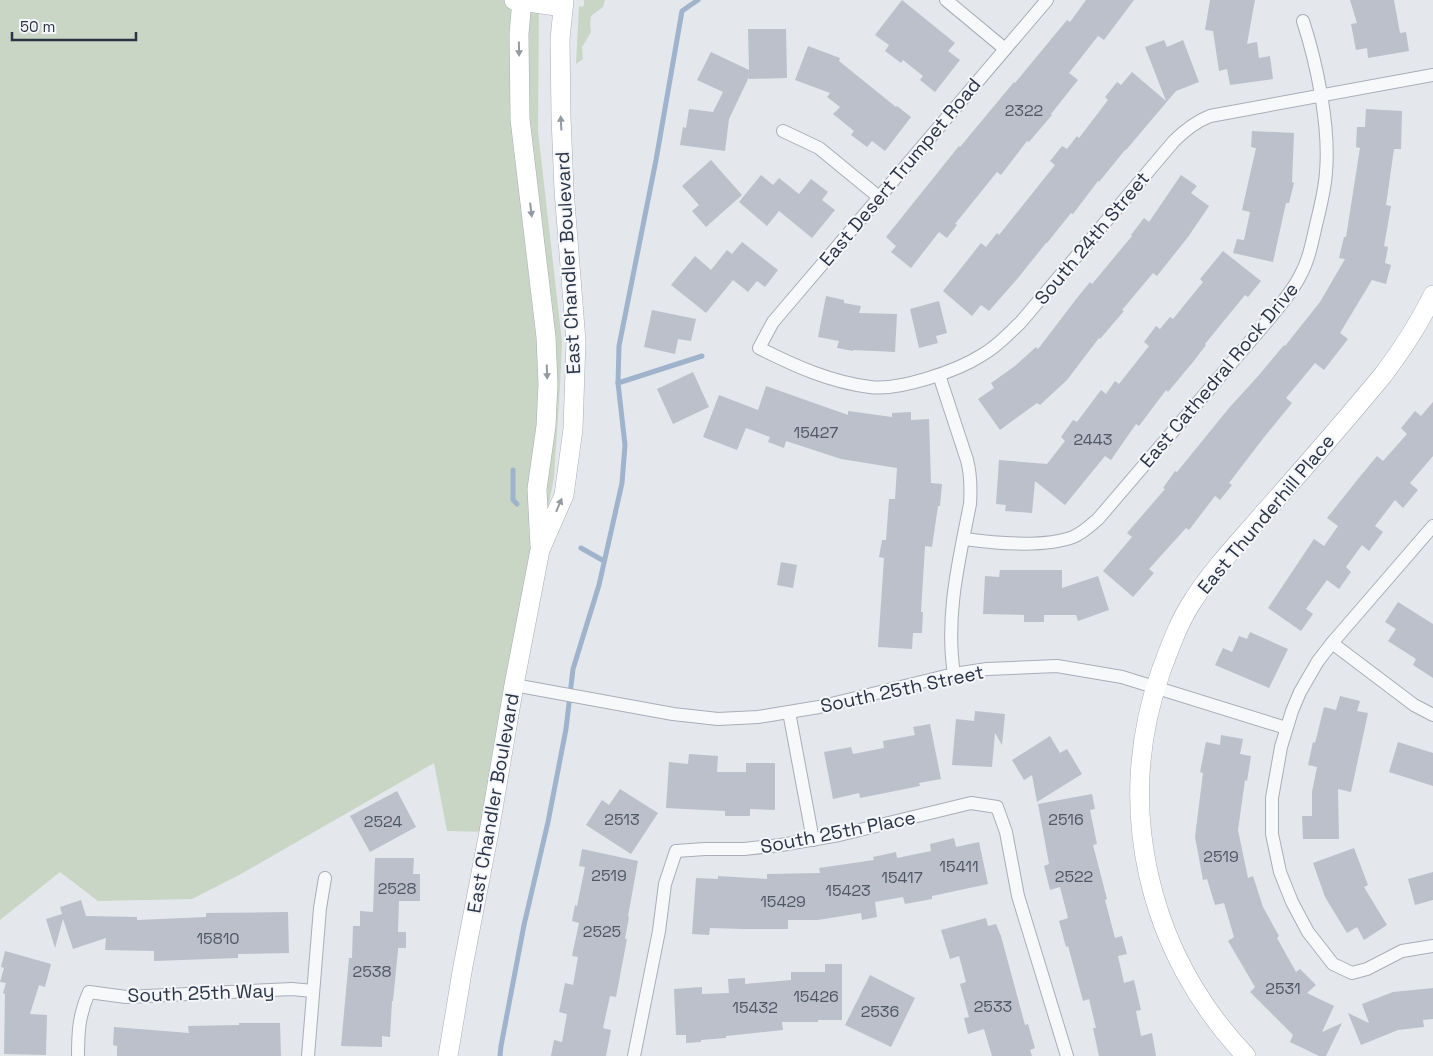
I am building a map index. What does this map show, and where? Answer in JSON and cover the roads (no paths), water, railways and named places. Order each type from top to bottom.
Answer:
[{"type":"main road","points":[[520,0],[564,3]]},
{"type":"main road","name":"East Chandler Boulevard","points":[[520,0],[520,119],[546,337],[548,384],[546,426],[537,489],[540,550]]},
{"type":"main road","name":"East Chandler Boulevard","points":[[448,1056],[540,550],[564,495],[573,429],[576,341],[560,117],[560,40],[564,3]]},
{"type":"main road","name":"East Thunderhill Place","points":[[1246,1056],[1215,1020],[1171,945],[1163,926],[1149,877],[1140,824],[1139,785],[1142,745],[1150,704],[1173,640],[1193,600],[1226,557],[1383,375],[1423,317],[1433,295]]},
{"type":"street","points":[[946,0],[1005,49]]},
{"type":"street","name":"East Desert Trumpet Road","points":[[759,348],[773,322],[1047,0]]},
{"type":"street","name":"East Cathedral Rock Drive","points":[[964,539],[991,542],[1046,543],[1074,537],[1084,531],[1098,519],[1264,326],[1290,293],[1309,257],[1326,174],[1326,145],[1320,95],[1311,47],[1303,21]]},
{"type":"street","name":"South 24th Street","points":[[759,348],[811,373],[872,388],[904,384],[939,375],[982,355],[1020,323],[1174,141],[1198,120],[1210,116],[1433,75]]},
{"type":"street","points":[[783,132],[819,148],[880,198]]},
{"type":"street","points":[[939,375],[970,474],[970,504],[951,607],[950,650],[954,674]]},
{"type":"street","points":[[1433,526],[1318,661],[1300,692],[1286,728],[1272,798],[1272,834],[1280,872],[1292,902],[1308,932],[1333,964],[1352,973],[1368,968],[1402,951],[1433,946]]},
{"type":"street","points":[[1332,643],[1414,705],[1433,715]]},
{"type":"street","name":"South 25th Street","points":[[514,685],[673,714],[718,719],[758,717],[819,707],[954,674],[987,669],[1057,666],[1102,672],[1286,728]]},
{"type":"street","points":[[789,712],[813,840]]},
{"type":"street","name":"South 25th Place","points":[[634,1056],[659,931],[665,884],[676,851],[744,849],[839,836],[971,803],[997,807],[1006,832],[1018,896],[1067,1056]]},
{"type":"street","points":[[308,1056],[325,878]]},
{"type":"street","name":"South 25th Way","points":[[78,1056],[78,1023],[82,1007],[89,992],[126,997],[292,989],[313,991]]},
{"type":"waterway","points":[[500,1056],[524,925],[548,822],[566,729],[573,669],[599,585],[622,483],[625,445],[618,383],[619,346],[656,160],[682,11],[698,0]]},
{"type":"waterway","points":[[618,383],[702,356]]},
{"type":"waterway","points":[[513,470],[513,500],[517,504]]},
{"type":"waterway","points":[[581,548],[604,561]]}]
